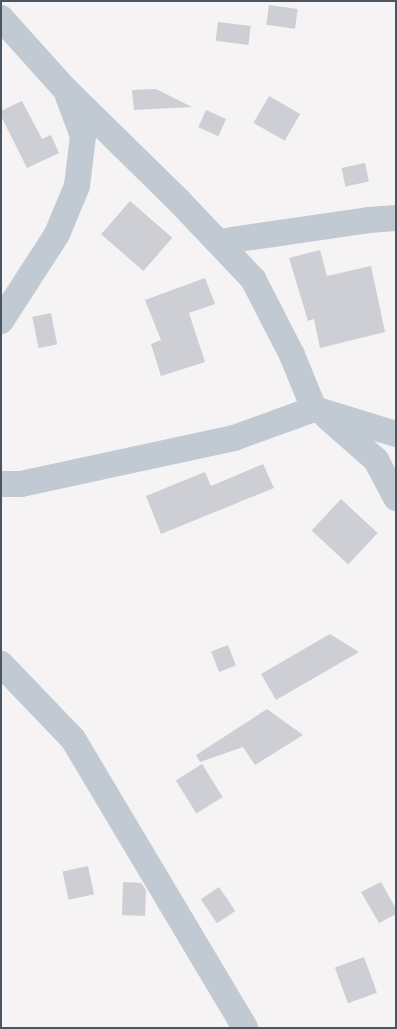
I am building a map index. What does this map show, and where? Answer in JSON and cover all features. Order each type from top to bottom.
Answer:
[{"type":"street","points":[[1,18],[65,89],[179,201],[253,279],[292,354],[317,410],[376,460],[396,498]]},
{"type":"street","points":[[1,321],[57,234],[77,186],[83,136],[65,89]]},
{"type":"street","points":[[218,242],[396,218]]},
{"type":"street","points":[[1,484],[21,484],[234,438],[317,410],[396,434]]},
{"type":"street","points":[[1,664],[73,739],[245,1028]]},
{"type":"building","points":[[269,5],[298,9],[295,29],[266,25]]},
{"type":"building","points":[[218,22],[251,26],[248,45],[216,41]]},
{"type":"building","points":[[156,89],[192,107],[134,110],[132,90]]},
{"type":"building","points":[[269,96],[300,114],[285,141],[254,123]]},
{"type":"building","points":[[22,101],[42,139],[51,135],[59,153],[27,168],[1,116],[1,111]]},
{"type":"building","points":[[206,110],[226,119],[218,136],[198,127]]},
{"type":"building","points":[[365,163],[369,182],[345,187],[342,168]]},
{"type":"building","points":[[130,201],[172,238],[143,271],[101,234]]},
{"type":"building","points":[[320,250],[327,276],[371,266],[385,332],[320,348],[314,319],[308,321],[289,258]]},
{"type":"building","points":[[205,278],[215,304],[189,313],[205,362],[161,376],[151,344],[161,340],[145,300]]},
{"type":"building","points":[[51,313],[57,344],[38,348],[32,317]]},
{"type":"building","points":[[263,464],[274,488],[161,534],[146,496],[205,472],[211,486]]},
{"type":"building","points":[[341,499],[378,533],[348,565],[312,530]]},
{"type":"building","points":[[330,634],[359,652],[276,700],[261,674]]},
{"type":"building","points":[[228,645],[236,666],[219,672],[211,651]]},
{"type":"building","points":[[267,709],[303,735],[255,765],[243,747],[200,762],[196,755]]},
{"type":"building","points":[[202,764],[223,797],[196,814],[176,780]]},
{"type":"building","points":[[88,866],[94,894],[69,900],[63,871]]},
{"type":"building","points":[[123,882],[141,883],[146,890],[145,916],[122,915]]},
{"type":"building","points":[[381,882],[396,909],[396,914],[379,923],[361,892]]},
{"type":"building","points":[[219,887],[235,911],[217,923],[201,899]]},
{"type":"building","points":[[364,957],[377,993],[348,1003],[335,968]]}]
